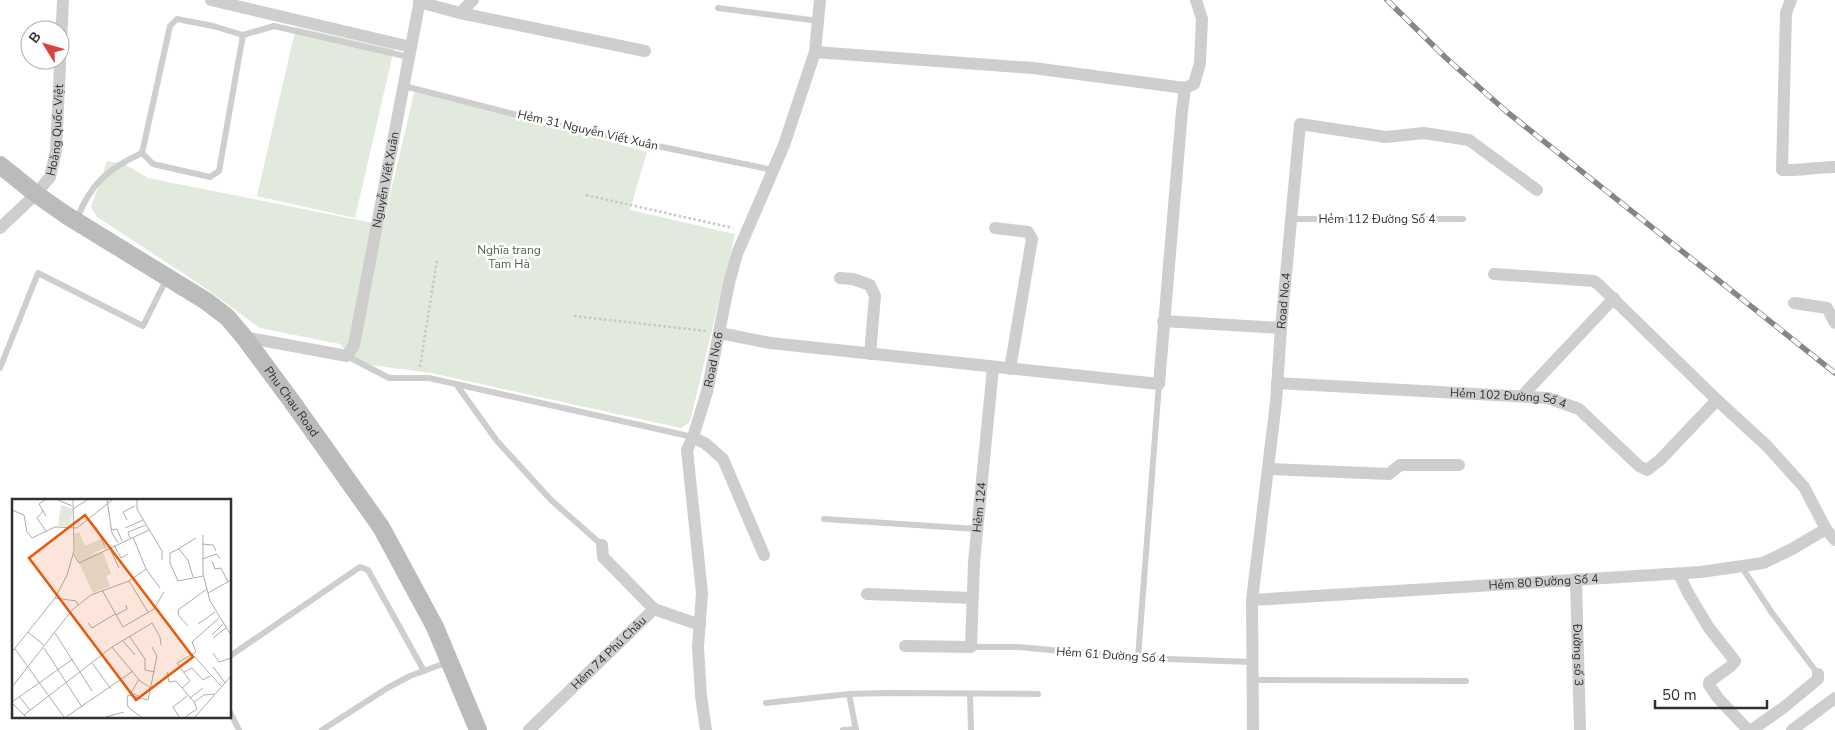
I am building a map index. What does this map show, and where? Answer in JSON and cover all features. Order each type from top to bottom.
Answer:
[{"type":"street","name":"Hoàng Quốc Việt","points":[[0,228],[36,194],[50,177],[56,151],[63,0]]},
{"type":"street","points":[[211,0],[410,52]]},
{"type":"street","points":[[460,14],[473,0]]},
{"type":"street","name":"Road No.6","points":[[706,730],[701,696],[698,647],[702,593],[686,450],[693,437],[707,392],[729,283],[737,254],[773,170],[806,83],[815,52],[820,0]]},
{"type":"street","points":[[815,52],[1033,68],[1185,88],[1194,84],[1200,63],[1202,19],[1196,0]]},
{"type":"street","points":[[1792,0],[1786,13],[1782,170],[1799,171],[1813,167],[1835,167]]},
{"type":"street","points":[[420,1],[460,14],[645,51]]},
{"type":"street","name":"Nguyễn Viết Xuân","points":[[347,356],[354,346],[420,1]]},
{"type":"street","points":[[720,333],[770,344],[1159,384],[1163,321],[1185,88]]},
{"type":"street","name":"Road No.4","points":[[1253,730],[1252,600],[1277,383],[1300,124],[1386,137],[1424,133],[1469,140],[1537,190]]},
{"type":"street","name":"Phu Chau Road","points":[[0,165],[36,194],[206,301],[220,312],[244,337],[294,403],[380,527],[435,627],[478,730]]},
{"type":"street","points":[[995,228],[1028,232],[1032,239],[1010,369]]},
{"type":"street","points":[[1494,274],[1594,281],[1614,298],[1717,400],[1767,446],[1804,487],[1826,529],[1835,540]]},
{"type":"street","points":[[840,278],[853,279],[870,286],[875,296],[870,354]]},
{"type":"street","points":[[1522,396],[1614,298]]},
{"type":"street","points":[[1794,303],[1827,308],[1835,323]]},
{"type":"street","points":[[1163,321],[1281,328]]},
{"type":"street","points":[[244,337],[347,356]]},
{"type":"street","name":"Hẻm 124","points":[[971,647],[972,598],[977,530],[993,368]]},
{"type":"street","name":"Hẻm 102 Đường Số 4","points":[[1277,383],[1548,398],[1579,409],[1639,466],[1647,470],[1660,460],[1717,400]]},
{"type":"street","points":[[693,437],[706,444],[724,459],[764,555]]},
{"type":"street","points":[[1268,469],[1389,474],[1400,465],[1459,465]]},
{"type":"street","name":"Hẻm 80 Đường Số 4","points":[[1252,600],[1679,574],[1762,563],[1792,549],[1826,529]]},
{"type":"street","points":[[602,545],[603,557],[654,609]]},
{"type":"street","points":[[1679,574],[1709,628],[1734,661],[1731,666],[1709,682],[1709,685],[1718,698],[1748,730],[1753,729],[1789,703],[1818,679],[1818,674]]},
{"type":"street","name":"Đường số 3","points":[[1576,579],[1580,730]]},
{"type":"street","points":[[867,594],[972,598]]},
{"type":"street","name":"Hẻm 74 Phú Châu","points":[[529,730],[654,609],[700,625]]},
{"type":"street","points":[[905,646],[971,647]]},
{"type":"street","points":[[1792,730],[1835,698]]},
{"type":"lane","points":[[718,8],[819,21]]},
{"type":"lane","points":[[76,220],[84,201],[107,172],[142,153],[170,26],[178,19],[213,26],[243,35],[274,26],[410,52]]},
{"type":"lane","points":[[142,153],[153,164],[210,177],[218,171],[243,35]]},
{"type":"lane","name":"Hẻm 31 Nguyễn Viết Xuân","points":[[404,86],[556,124],[773,170]]},
{"type":"lane","name":"Hẻm 112 Đường Số 4","points":[[1292,219],[1463,218]]},
{"type":"lane","points":[[0,368],[38,273],[143,326],[167,277]]},
{"type":"lane","points":[[347,356],[389,378],[429,378],[693,437]]},
{"type":"lane","points":[[456,384],[497,441],[552,500],[602,545]]},
{"type":"lane","points":[[1138,658],[1159,384]]},
{"type":"lane","points":[[824,519],[977,530]]},
{"type":"lane","points":[[1742,566],[1772,613],[1818,674]]},
{"type":"lane","points":[[231,655],[360,567],[368,570],[424,671]]},
{"type":"lane","name":"Hẻm 61 Đường Số 4","points":[[971,647],[1018,647],[1138,658],[1252,662]]},
{"type":"lane","points":[[322,730],[389,687],[424,671],[450,662]]},
{"type":"lane","points":[[1252,680],[1466,681]]},
{"type":"lane","points":[[843,730],[856,729],[849,694]]},
{"type":"lane","points":[[766,703],[849,694],[1038,694]]},
{"type":"lane","points":[[970,694],[971,730]]},
{"type":"lane","points":[[231,714],[239,730]]},
{"type":"path","points":[[586,195],[746,231]]},
{"type":"path","points":[[418,378],[437,260]]},
{"type":"path","points":[[574,316],[720,333]]},
{"type":"green space","points":[[296,27],[394,49],[355,218],[257,196]]},
{"type":"green space","name":"Nghĩa trang Tam Hà","points":[[415,89],[647,152],[630,210],[735,234],[690,422],[681,428],[431,373],[355,363],[340,344],[260,328],[198,283],[97,217],[91,207],[107,161],[126,165],[148,178],[383,225]]},
{"type":"railway","points":[[1387,0],[1446,58],[1507,112],[1835,373]]}]
